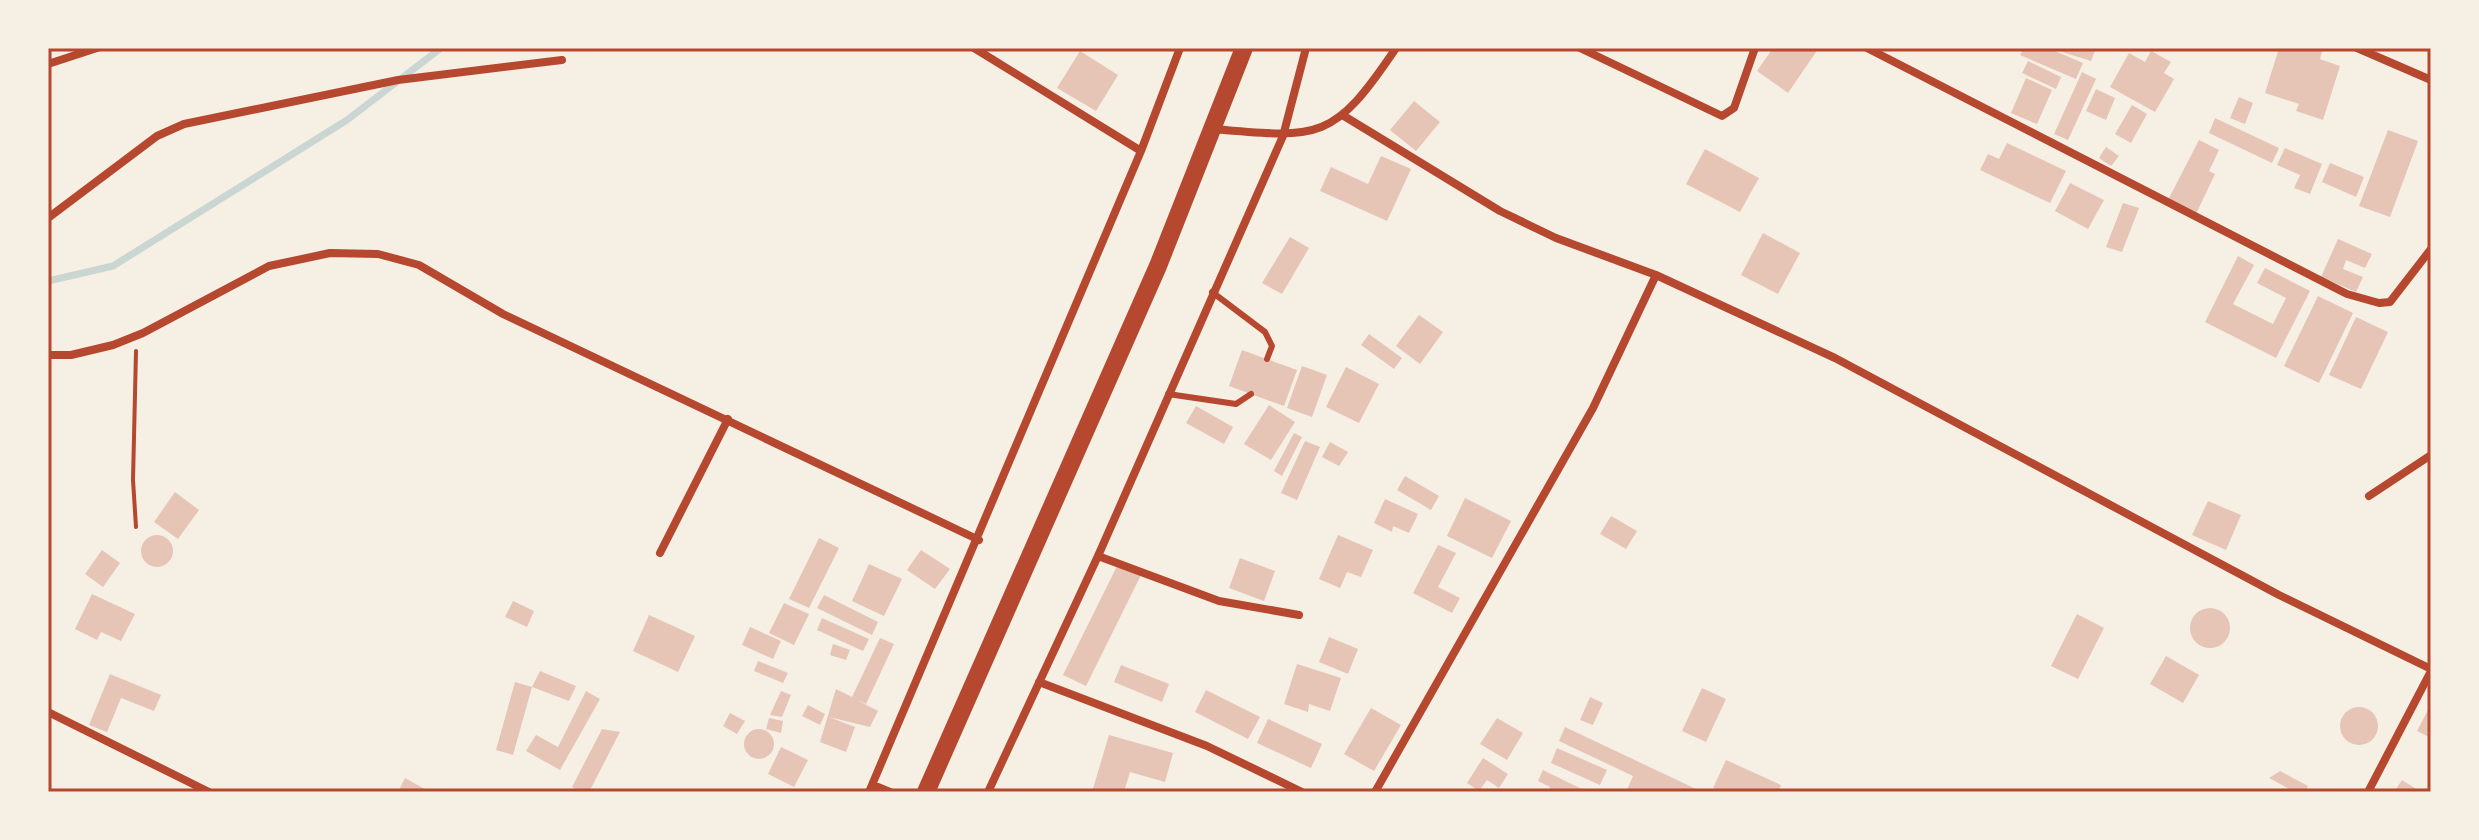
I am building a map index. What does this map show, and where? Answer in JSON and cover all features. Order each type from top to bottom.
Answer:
[{"type":"highway","points":[[926,792],[1158,266],[1244,48]]},
{"type":"street","points":[[48,64],[97,48]]},
{"type":"street","points":[[974,48],[1141,151]]},
{"type":"street","points":[[890,792],[871,788],[979,540],[1141,151],[1180,48]]},
{"type":"street","points":[[988,792],[1098,556],[1283,136],[1306,48]]},
{"type":"street","points":[[1214,129],[1283,136],[1326,127],[1344,116],[1396,48]]},
{"type":"street","points":[[1580,48],[1722,116],[1734,108],[1755,48]]},
{"type":"street","points":[[1867,48],[2347,294],[2379,303],[2390,302],[2431,249]]},
{"type":"street","points":[[2357,48],[2431,80]]},
{"type":"street","points":[[48,218],[157,136],[184,124],[398,80],[562,60]]},
{"type":"street","points":[[1344,116],[1500,211],[1556,238],[1656,275],[1835,358],[2279,595],[2431,670],[2368,792]]},
{"type":"street","points":[[48,355],[71,355],[136,336],[269,266],[330,253],[378,254],[419,265],[503,314],[979,540]]},
{"type":"street","points":[[1375,792],[1593,408],[1656,275]]},
{"type":"street","points":[[660,553],[728,419]]},
{"type":"street","points":[[2369,496],[2431,455]]},
{"type":"street","points":[[1098,556],[1219,601],[1299,615]]},
{"type":"street","points":[[1039,682],[1207,746],[1302,792]]},
{"type":"street","points":[[48,712],[209,792]]},
{"type":"lane","points":[[1212,292],[1265,332],[1272,346],[1267,359]]},
{"type":"lane","points":[[1168,394],[1236,404],[1251,394]]},
{"type":"path","points":[[136,336],[133,480],[136,527]]},
{"type":"building","points":[[1773,48],[1811,48],[1816,52],[1788,93],[1757,71]]},
{"type":"building","points":[[2024,48],[2048,48],[2083,63],[2076,79],[2020,55]]},
{"type":"building","points":[[2060,48],[2096,48],[2091,61],[2059,51]]},
{"type":"building","points":[[2279,48],[2322,51],[2320,59],[2340,66],[2323,120],[2296,111],[2299,104],[2265,93]]},
{"type":"building","points":[[1080,51],[1118,75],[1096,111],[1057,88]]},
{"type":"building","points":[[2151,51],[2171,62],[2164,73],[2174,79],[2155,112],[2110,87],[2129,53],[2145,62]]},
{"type":"building","points":[[2028,61],[2061,77],[2056,89],[2022,73]]},
{"type":"building","points":[[2082,72],[2096,79],[2068,140],[2054,134]]},
{"type":"building","points":[[2026,78],[2052,90],[2037,124],[2011,113]]},
{"type":"building","points":[[2096,89],[2115,98],[2106,120],[2086,111]]},
{"type":"building","points":[[2239,97],[2253,103],[2245,124],[2230,118]]},
{"type":"building","points":[[1414,101],[1440,122],[1416,151],[1390,130]]},
{"type":"building","points":[[2132,105],[2147,114],[2131,143],[2115,134]]},
{"type":"building","points":[[2215,118],[2279,148],[2272,163],[2209,133]]},
{"type":"building","points":[[2388,130],[2418,141],[2390,217],[2359,206]]},
{"type":"building","points":[[2199,140],[2219,150],[2209,171],[2215,174],[2196,214],[2168,200]]},
{"type":"building","points":[[2007,143],[2066,171],[2050,203],[1980,170],[1988,154],[1999,159]]},
{"type":"building","points":[[2106,147],[2119,156],[2111,166],[2099,158]]},
{"type":"building","points":[[2285,148],[2322,164],[2310,194],[2294,188],[2300,175],[2277,165]]},
{"type":"building","points":[[1705,149],[1759,178],[1740,212],[1686,184]]},
{"type":"building","points":[[1381,156],[1411,169],[1387,221],[1320,191],[1331,167],[1368,184]]},
{"type":"building","points":[[2330,163],[2364,177],[2356,197],[2322,182]]},
{"type":"building","points":[[2070,183],[2104,200],[2088,229],[2055,211]]},
{"type":"building","points":[[2123,203],[2139,208],[2122,252],[2106,247]]},
{"type":"building","points":[[1763,233],[1800,253],[1778,294],[1741,275]]},
{"type":"building","points":[[1290,237],[1309,248],[1282,294],[1262,283]]},
{"type":"building","points":[[2338,239],[2372,254],[2365,268],[2346,260],[2343,269],[2363,277],[2356,292],[2321,277]]},
{"type":"building","points":[[2238,256],[2254,265],[2233,304],[2273,324],[2286,298],[2257,283],[2265,268],[2310,291],[2276,358],[2205,322]]},
{"type":"building","points":[[2318,296],[2353,313],[2319,383],[2284,366]]},
{"type":"building","points":[[1419,315],[1443,332],[1420,364],[1396,346]]},
{"type":"building","points":[[2356,317],[2388,332],[2361,389],[2329,375]]},
{"type":"building","points":[[1369,334],[1402,358],[1394,369],[1361,345]]},
{"type":"building","points":[[1242,350],[1297,370],[1284,406],[1229,386]]},
{"type":"building","points":[[1302,366],[1327,375],[1312,417],[1287,408]]},
{"type":"building","points":[[1346,367],[1379,384],[1359,423],[1326,407]]},
{"type":"building","points":[[1269,405],[1295,422],[1271,460],[1244,444]]},
{"type":"building","points":[[1196,406],[1233,427],[1224,444],[1186,423]]},
{"type":"building","points":[[1294,433],[1302,437],[1282,476],[1274,471]]},
{"type":"building","points":[[1305,441],[1320,447],[1297,500],[1281,493]]},
{"type":"building","points":[[1330,442],[1348,452],[1339,466],[1322,457]]},
{"type":"building","points":[[1405,476],[1439,496],[1431,510],[1397,490]]},
{"type":"building","points":[[175,492],[199,510],[178,539],[154,522]]},
{"type":"building","points":[[1465,498],[1511,521],[1492,558],[1447,536]]},
{"type":"building","points":[[1385,499],[1418,514],[1409,533],[1393,526],[1392,532],[1374,523]]},
{"type":"building","points":[[2208,501],[2241,515],[2226,550],[2192,535]]},
{"type":"building","points":[[1611,516],[1637,531],[1626,549],[1600,534]]},
{"type":"building","points":[[157,535],[168,540],[173,551],[168,562],[157,567],[146,562],[141,551],[146,540]]},
{"type":"building","points":[[1338,535],[1373,550],[1361,577],[1347,572],[1340,588],[1319,579]]},
{"type":"building","points":[[819,538],[839,548],[809,608],[789,599]]},
{"type":"building","points":[[1438,545],[1456,553],[1438,587],[1460,598],[1452,613],[1413,593]]},
{"type":"building","points":[[102,550],[120,563],[103,587],[85,574]]},
{"type":"building","points":[[921,550],[950,569],[935,589],[907,570]]},
{"type":"building","points":[[1240,558],[1275,571],[1264,601],[1229,588]]},
{"type":"building","points":[[869,564],[902,579],[884,616],[852,601]]},
{"type":"building","points":[[1118,564],[1141,575],[1086,686],[1063,675]]},
{"type":"building","points":[[92,594],[135,614],[121,641],[101,632],[97,640],[75,629]]},
{"type":"building","points":[[824,595],[878,622],[872,635],[817,608]]},
{"type":"building","points":[[513,601],[534,611],[527,627],[505,617]]},
{"type":"building","points":[[784,603],[809,614],[794,645],[769,633]]},
{"type":"building","points":[[2210,608],[2224,614],[2230,628],[2224,642],[2210,648],[2196,642],[2190,628],[2196,614]]},
{"type":"building","points":[[2077,614],[2104,628],[2078,679],[2051,666]]},
{"type":"building","points":[[649,615],[695,636],[678,672],[633,651]]},
{"type":"building","points":[[822,618],[869,639],[863,651],[817,630]]},
{"type":"building","points":[[750,627],[781,641],[773,659],[742,645]]},
{"type":"building","points":[[1329,637],[1358,649],[1348,674],[1319,662]]},
{"type":"building","points":[[880,638],[894,644],[866,704],[857,700],[878,711],[870,727],[829,717],[855,727],[846,752],[820,742],[836,689],[852,697]]},
{"type":"building","points":[[833,644],[850,650],[846,660],[830,655]]},
{"type":"building","points":[[2166,656],[2199,675],[2183,703],[2150,684]]},
{"type":"building","points":[[758,661],[788,673],[783,683],[754,671]]},
{"type":"building","points":[[1297,664],[1341,678],[1330,711],[1309,704],[1308,712],[1284,704]]},
{"type":"building","points":[[1121,665],[1169,684],[1162,702],[1114,682]]},
{"type":"building","points":[[540,671],[576,686],[569,701],[532,687]]},
{"type":"building","points":[[110,674],[161,695],[154,711],[121,698],[107,732],[89,725]]},
{"type":"building","points":[[515,682],[532,687],[513,755],[496,750]]},
{"type":"building","points":[[1702,688],[1726,699],[1706,742],[1682,731]]},
{"type":"building","points":[[1206,690],[1260,717],[1248,739],[1195,712]]},
{"type":"building","points":[[586,691],[600,699],[560,770],[526,751],[536,735],[558,747]]},
{"type":"building","points":[[781,691],[791,695],[782,717],[770,715]]},
{"type":"building","points":[[1590,697],[1603,703],[1593,725],[1580,720]]},
{"type":"building","points":[[808,705],[825,714],[820,725],[802,716]]},
{"type":"building","points":[[2359,707],[2373,712],[2378,726],[2373,740],[2359,745],[2345,740],[2340,726],[2345,712]]},
{"type":"building","points":[[1371,708],[1401,725],[1374,771],[1344,754]]},
{"type":"building","points":[[2429,708],[2431,710],[2431,738],[2417,731]]},
{"type":"building","points":[[730,713],[745,721],[737,734],[723,726]]},
{"type":"building","points":[[769,718],[783,721],[781,733],[766,729]]},
{"type":"building","points":[[1497,718],[1523,733],[1507,760],[1480,744]]},
{"type":"building","points":[[1268,719],[1322,744],[1311,768],[1257,743]]},
{"type":"building","points":[[1565,727],[1696,789],[1694,792],[1626,792],[1633,776],[1559,741]]},
{"type":"building","points":[[602,729],[620,732],[589,792],[581,792],[572,787]]},
{"type":"building","points":[[759,729],[769,734],[774,744],[769,754],[759,759],[749,754],[744,744],[749,734]]},
{"type":"building","points":[[1109,735],[1173,753],[1165,782],[1130,772],[1124,792],[1092,792]]},
{"type":"building","points":[[781,747],[808,760],[794,787],[768,774]]},
{"type":"building","points":[[1557,748],[1607,770],[1600,785],[1551,763]]},
{"type":"building","points":[[1483,758],[1508,774],[1499,788],[1487,780],[1479,791],[1467,783]]},
{"type":"building","points":[[1726,760],[1781,785],[1778,792],[1721,792],[1713,788]]},
{"type":"building","points":[[1543,770],[1588,792],[1548,792],[1550,787],[1538,781]]},
{"type":"building","points":[[2280,771],[2308,786],[2305,792],[2295,792],[2269,778]]},
{"type":"building","points":[[405,778],[430,792],[398,792]]},
{"type":"building","points":[[2402,780],[2421,792],[2394,792]]},
{"type":"waterway","points":[[48,281],[113,266],[347,120],[441,48]]}]
